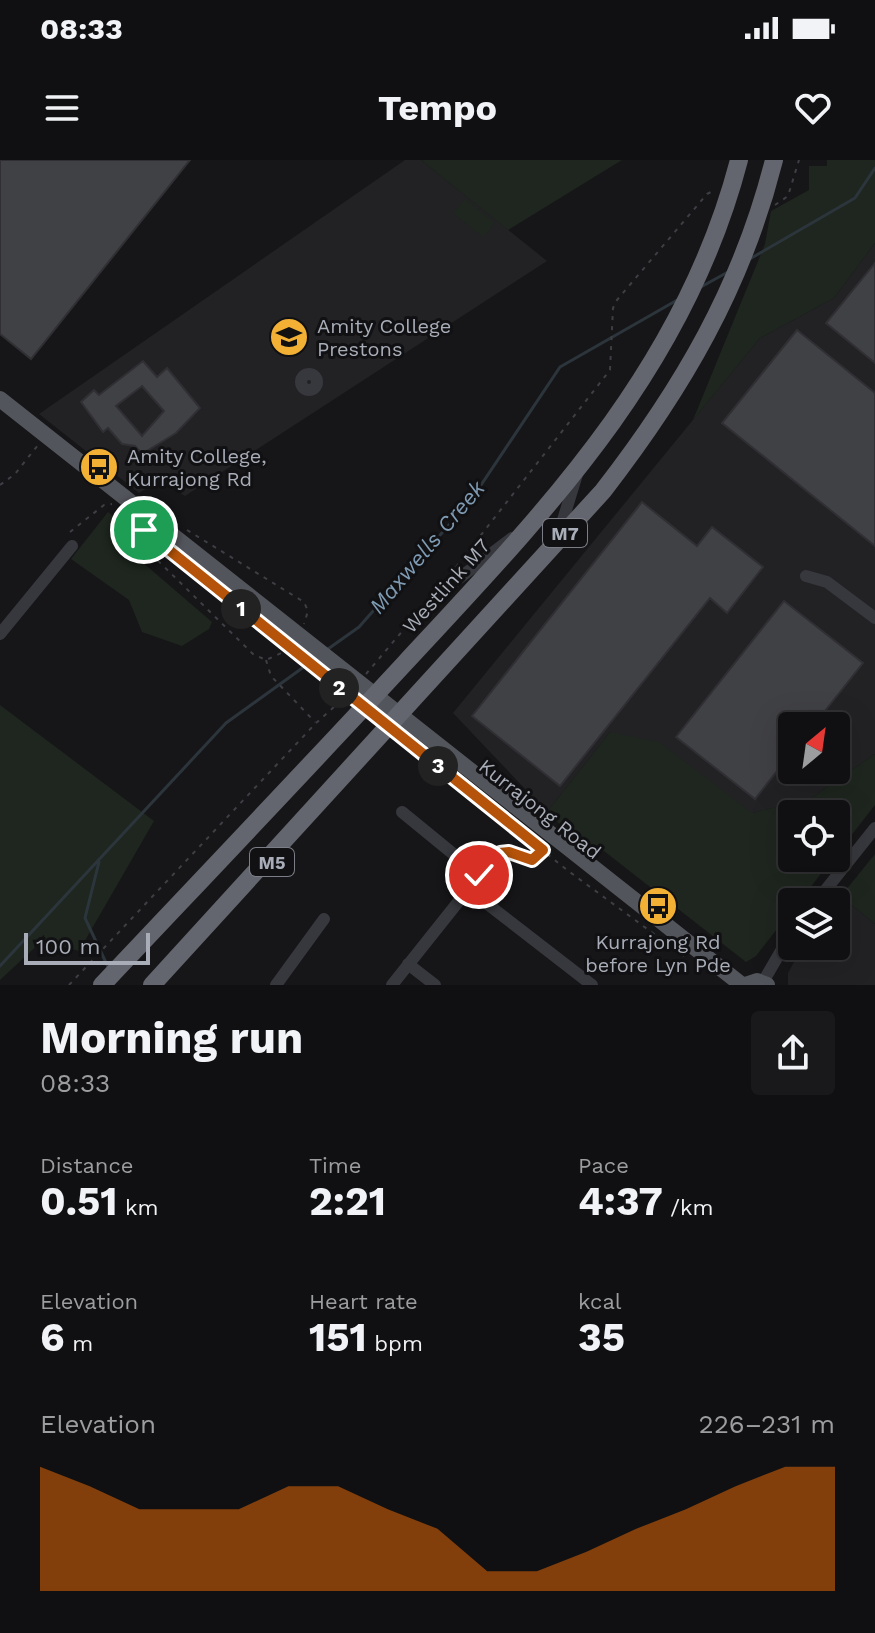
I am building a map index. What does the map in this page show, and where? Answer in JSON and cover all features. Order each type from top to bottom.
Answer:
[{"type":"highway","name":"Westlink M7","points":[[144,947],[532,524],[628,405],[696,285],[739,160]]},
{"type":"highway","name":"M7","points":[[152,985],[386,734],[603,491],[691,368],[744,254],[773,164]]},
{"type":"highway","name":"M5","points":[[161,985],[386,734]]},
{"type":"highway","name":"M7","points":[[102,985],[144,947]]},
{"type":"highway","name":"M7","points":[[117,985],[144,947]]},
{"type":"main road","name":"Kurrajong Road","points":[[0,399],[423,743],[743,985]]},
{"type":"main road","points":[[743,985],[754,981],[765,984]]},
{"type":"street","points":[[556,543],[579,468]]},
{"type":"street","points":[[441,592],[472,565],[532,524],[603,491]]},
{"type":"street","points":[[0,634],[72,546]]},
{"type":"street","points":[[806,576],[827,582],[875,618]]},
{"type":"street","points":[[392,985],[468,889],[486,871],[402,812]]},
{"type":"street","points":[[827,888],[875,828]]},
{"type":"street","points":[[468,889],[592,985]]},
{"type":"street","points":[[276,985],[324,919]]},
{"type":"street","points":[[765,984],[778,959]]},
{"type":"street","points":[[408,964],[435,985]]},
{"type":"path","points":[[572,416],[611,367],[615,304],[711,191]]},
{"type":"path","points":[[0,485],[15,474],[39,444]]},
{"type":"path","points":[[70,532],[104,505],[114,504]]},
{"type":"path","points":[[145,529],[140,543],[253,654],[266,660],[267,667],[316,723]]},
{"type":"path","points":[[169,549],[279,628],[358,702]]},
{"type":"path","points":[[386,734],[423,743],[543,850],[675,952],[693,960]]},
{"type":"path","points":[[486,871],[499,870],[503,862],[500,853],[509,852],[532,860],[543,850]]},
{"type":"path","points":[[69,985],[108,943]]},
{"type":"shaded area","name":"Amity College Prestons","points":[[405,160],[421,160],[547,261],[185,496],[161,480],[139,493],[39,414]]},
{"type":"shaded area","points":[[421,160],[622,160],[508,230]]},
{"type":"shaded area","points":[[827,160],[875,160],[875,243],[834,298],[760,338],[693,420],[765,244],[771,211],[809,190],[809,166],[827,166]]},
{"type":"shaded area","points":[[465,199],[495,223],[483,237],[453,213]]},
{"type":"shaded area","points":[[875,243],[875,754],[850,771],[850,712],[778,712],[778,784],[832,784],[810,799],[778,800],[778,807],[749,814],[610,732],[547,812],[453,713],[760,338],[834,298]]},
{"type":"shaded area","points":[[108,512],[130,530],[127,549],[212,622],[209,629],[182,646],[142,632],[129,600],[71,559]]},
{"type":"shaded area","points":[[0,705],[154,821],[79,951],[42,941],[0,980]]},
{"type":"shaded area","points":[[610,732],[659,742],[752,813],[778,807],[778,872],[822,872],[810,888],[778,888],[778,928],[756,956],[746,962],[604,851],[592,854],[547,812]]},
{"type":"shaded area","points":[[875,754],[875,805],[850,837],[850,800],[806,800],[832,784],[850,784],[850,771]]},
{"type":"shaded area","points":[[875,854],[875,924],[850,903],[850,888],[847,888]]},
{"type":"shaded area","points":[[850,903],[875,924],[875,985],[788,985],[788,973],[795,960],[850,960]]},
{"type":"building","points":[[0,160],[190,160],[31,359],[0,334]]},
{"type":"building","points":[[875,263],[875,363],[826,323]]},
{"type":"building","points":[[797,330],[875,393],[875,546],[722,423]]},
{"type":"building","points":[[143,361],[157,377],[167,368],[200,408],[176,433],[142,454],[135,446],[122,444],[108,428],[103,432],[81,402],[94,390],[99,395]],"holes":[[[142,386],[164,411],[142,436],[116,406]]]},
{"type":"building","points":[[642,502],[697,546],[712,527],[763,567],[727,613],[710,598],[560,786],[472,716]]},
{"type":"building","points":[[784,601],[863,663],[824,712],[778,712],[778,770],[755,799],[676,737]]},
{"type":"waterway","name":"Maxwells Creek","points":[[748,260],[855,198],[875,168]]},
{"type":"waterway","name":"Maxwells Creek","points":[[699,288],[728,272]]},
{"type":"waterway","name":"Maxwells Creek","points":[[328,649],[359,627],[471,500],[560,367],[679,299]]},
{"type":"waterway","name":"Maxwells Creek","points":[[0,966],[226,723],[319,656]]},
{"type":"waterway","points":[[99,862],[85,918],[108,967]]},
{"type":"place","name":"Amity College Prestons","points":[[289,337]]},
{"type":"place","name":"Amity College, Kurrajong Rd","points":[[99,467]]},
{"type":"place","name":"Kurrajong Rd before Lyn Pde","points":[[658,906]]},
{"type":"route","points":[[144,530],[543,850],[532,860],[514,853],[500,853],[503,862],[499,870],[489,875],[474,894],[468,889],[479,875]]}]
